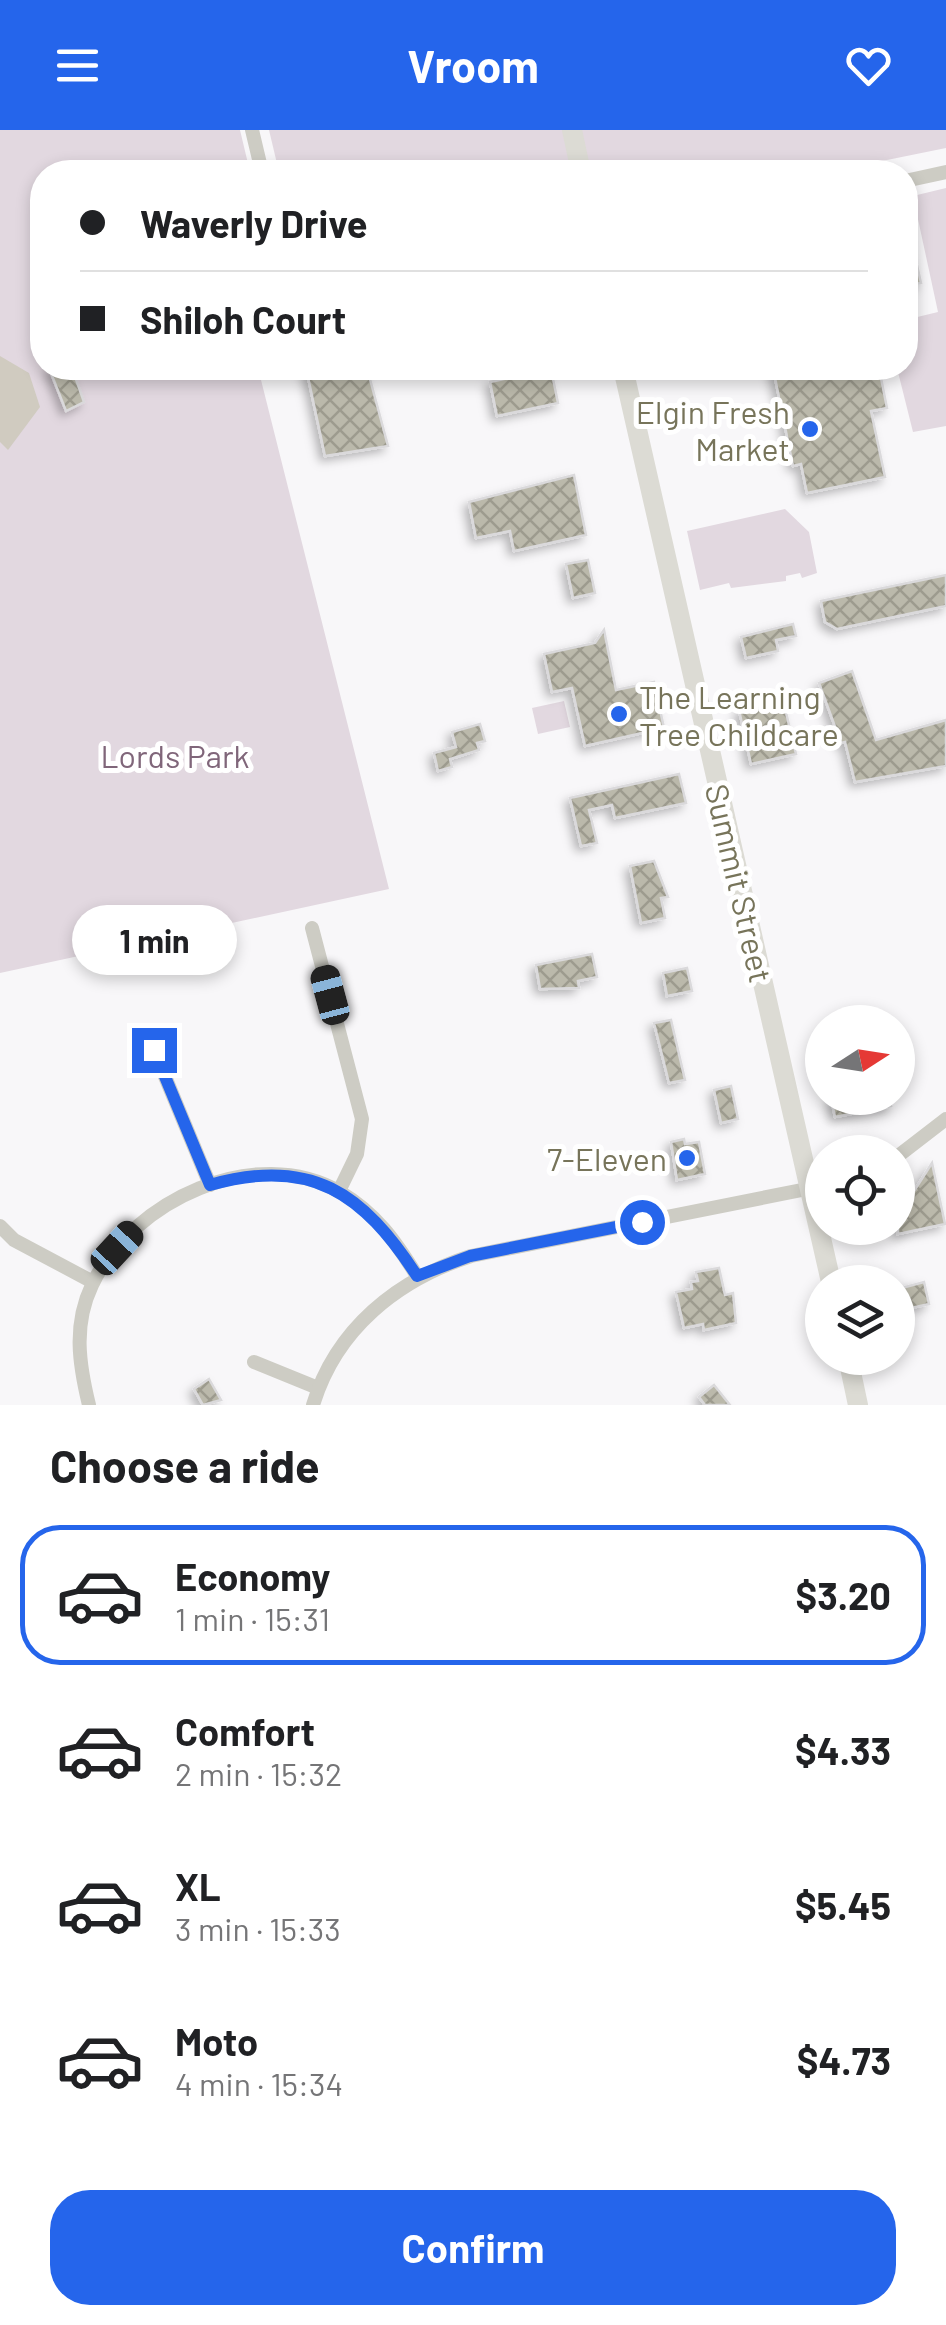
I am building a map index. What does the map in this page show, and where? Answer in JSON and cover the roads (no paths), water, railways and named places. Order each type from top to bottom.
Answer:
[{"type":"main road","points":[[572,130],[578,160]]},
{"type":"main road","name":"Summit Street","points":[[625,380],[805,1141]]},
{"type":"main road","points":[[852,1375],[858,1405]]},
{"type":"street","points":[[252,130],[259,160]]},
{"type":"street","points":[[918,178],[946,172]]},
{"type":"street","points":[[312,928],[362,1119],[357,1154],[339,1191]]},
{"type":"street","points":[[154,1050],[210,1185]]},
{"type":"street","points":[[915,1143],[946,1119]]},
{"type":"street","points":[[90,1405],[79,1336],[93,1282],[134,1230],[178,1199],[210,1185],[277,1174],[339,1191],[375,1218],[417,1276]]},
{"type":"street","points":[[313,1405],[339,1349],[358,1325],[417,1276],[470,1256],[805,1189]]},
{"type":"street","points":[[0,1226],[14,1240],[93,1282]]},
{"type":"street","points":[[254,1362],[318,1388]]},
{"type":"place","name":"Elgin Fresh Market","points":[[810,429]]},
{"type":"place","name":"The Learning Tree Childcare","points":[[619,714]]},
{"type":"place","name":"7-Eleven","points":[[687,1158]]},
{"type":"park label","name":"Lords Park","points":[[175,755]]}]
